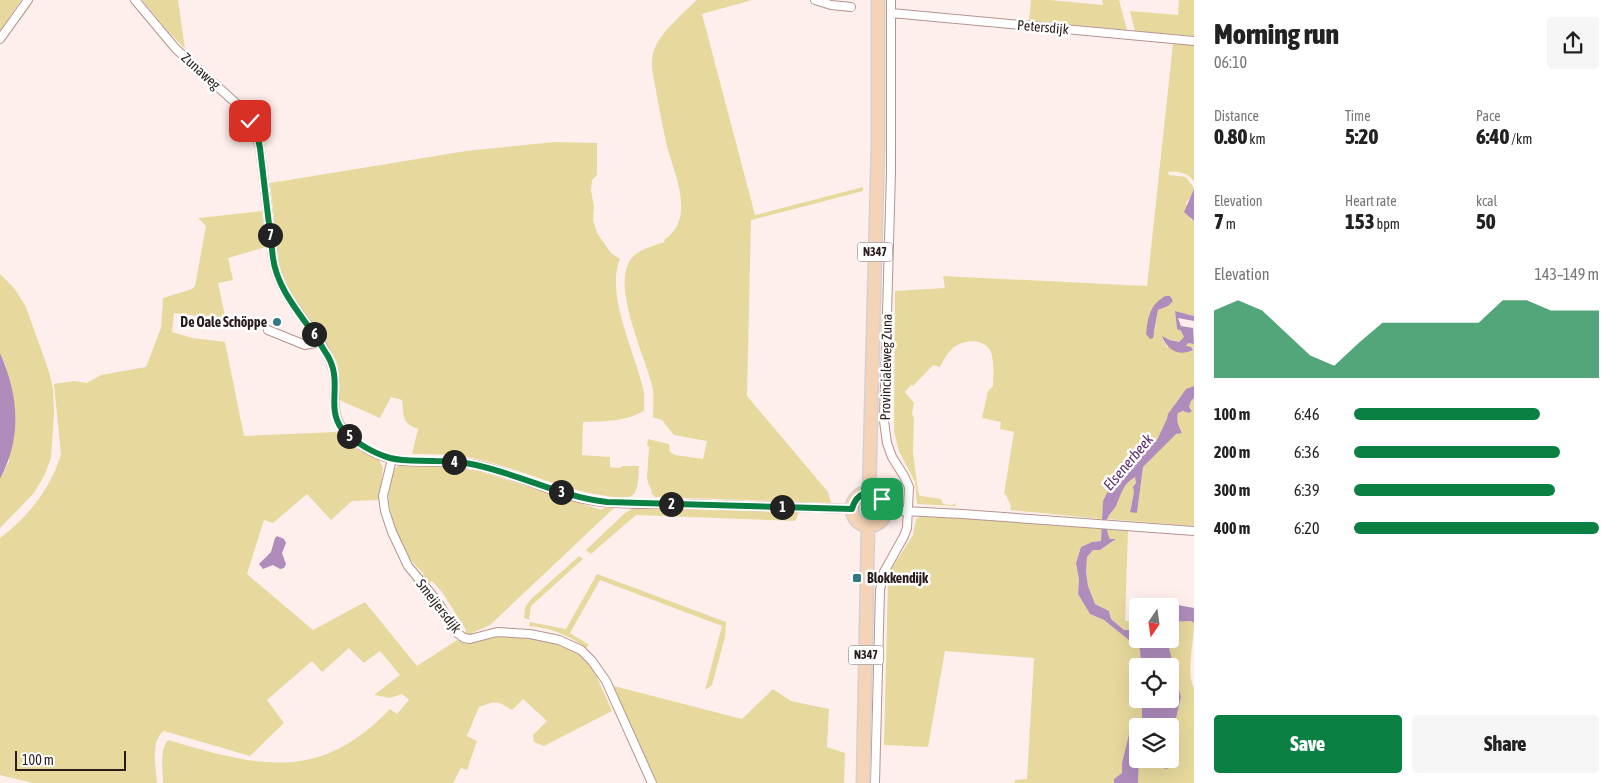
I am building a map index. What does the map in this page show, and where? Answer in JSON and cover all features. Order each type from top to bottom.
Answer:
[{"type":"main road","name":"Provincialeweg Zuna","points":[[869,492],[878,142],[878,0]]},
{"type":"main road","points":[[869,492],[877,494],[882,499],[886,510],[882,521],[868,526],[858,523],[853,516],[852,509],[856,498],[869,492]]},
{"type":"main road","name":"N347","points":[[863,783],[868,526]]},
{"type":"street","points":[[0,39],[28,0]]},
{"type":"street","name":"Zunaweg","points":[[135,0],[176,49],[234,101],[252,124],[260,148],[276,274],[284,290],[329,358],[334,372],[334,409],[339,425],[356,441],[392,459],[451,461],[479,466],[594,501],[852,509]]},
{"type":"street","points":[[815,0],[831,5],[851,7]]},
{"type":"street","name":"Provincialeweg Zuna","points":[[875,783],[880,590],[884,572],[904,536],[909,487],[892,457],[887,443],[884,421],[891,172],[891,0]]},
{"type":"street","name":"Petersdijk","points":[[891,13],[1194,40]]},
{"type":"street","points":[[268,330],[306,345],[320,342]]},
{"type":"street","name":"Smeijersdijk","points":[[392,459],[383,496],[392,532],[408,566],[438,602],[456,632],[464,638],[502,632],[538,635],[559,640],[581,650],[592,661],[606,681],[652,783]]},
{"type":"street","points":[[886,510],[1194,531]]},
{"type":"shaded area","points":[[0,0],[21,0],[0,31]]},
{"type":"shaded area","points":[[142,0],[178,0],[185,49],[166,29]]},
{"type":"shaded area","points":[[697,0],[752,0],[702,14],[755,215],[863,187],[863,191],[751,220],[747,396],[828,492],[831,503],[656,498],[651,493],[652,491],[648,483],[648,439],[669,444],[670,452],[675,455],[703,459],[707,441],[674,435],[662,420],[653,417],[653,390],[627,305],[625,287],[626,271],[631,259],[642,250],[665,242],[664,240],[674,231],[679,220],[681,211],[680,195],[663,127],[652,60],[655,48],[664,33]]},
{"type":"shaded area","points":[[1031,0],[1103,5],[1102,0],[1119,0],[1127,30],[1029,21]]},
{"type":"shaded area","points":[[1179,0],[1194,0],[1194,36],[1135,31],[1130,11],[1178,15]]},
{"type":"shaded area","points":[[1173,43],[1194,45],[1194,181],[1182,173],[1168,172],[1169,175],[1186,177],[1194,188],[1193,194],[1186,203],[1191,220],[1194,221],[1194,316],[1175,311],[1177,329],[1185,337],[1179,342],[1162,337],[1167,347],[1186,346],[1188,343],[1194,344],[1194,386],[1181,395],[1162,432],[1153,445],[1123,470],[1113,482],[1105,500],[1102,519],[1010,510],[1011,506],[1004,494],[1014,432],[1000,429],[1001,422],[982,418],[988,391],[993,386],[992,354],[982,343],[971,341],[960,344],[949,352],[940,367],[933,365],[905,392],[914,403],[912,414],[914,418],[913,452],[920,496],[941,499],[943,504],[952,505],[956,503],[955,506],[917,504],[915,482],[899,451],[894,432],[895,291],[945,288],[943,276],[1147,286]],"holes":[[[1168,306],[1158,310],[1155,331],[1146,334],[1151,309]]]},
{"type":"shaded area","points":[[554,142],[597,143],[597,175],[592,180],[591,191],[594,206],[593,220],[597,233],[611,253],[620,259],[616,273],[616,289],[623,323],[643,388],[644,411],[622,419],[583,422],[582,455],[610,457],[610,467],[639,466],[637,488],[633,495],[629,497],[611,497],[572,489],[490,462],[465,456],[412,454],[418,429],[409,424],[404,418],[402,400],[391,397],[380,418],[337,399],[336,368],[333,359],[289,289],[279,267],[270,183],[466,151]]},
{"type":"shaded area","points":[[1194,189],[1194,217],[1194,221],[1184,212]]},
{"type":"shaded area","points":[[262,211],[266,247],[228,258],[233,280],[218,283],[226,320],[174,313],[172,332],[193,338],[225,342],[244,436],[336,432],[343,442],[379,460],[383,468],[379,500],[352,501],[331,520],[307,494],[273,523],[264,520],[247,574],[313,630],[365,602],[417,666],[457,640],[466,644],[507,635],[547,640],[575,648],[592,666],[612,711],[544,746],[534,742],[533,735],[547,721],[523,699],[512,710],[496,702],[479,707],[467,736],[477,741],[467,770],[461,768],[453,783],[163,783],[162,755],[168,740],[232,757],[260,762],[287,762],[313,758],[338,749],[364,733],[390,709],[397,714],[409,700],[402,694],[390,698],[374,695],[400,675],[380,651],[364,663],[349,648],[322,672],[312,661],[267,700],[284,723],[250,756],[164,731],[160,735],[155,747],[157,783],[33,783],[0,775],[0,538],[20,521],[37,501],[51,479],[61,455],[54,384],[74,381],[87,383],[101,375],[146,367],[161,328],[163,298],[192,289],[195,286],[206,226],[198,218]]},
{"type":"shaded area","points":[[0,274],[14,288],[26,307],[49,372],[53,388],[54,413],[51,458],[45,474],[34,493],[0,528],[0,479],[9,462],[6,366],[0,353]]},
{"type":"shaded area","points":[[1165,296],[1170,296],[1173,301],[1168,306],[1158,310],[1153,338],[1150,339],[1146,334],[1150,312]]},
{"type":"shaded area","points":[[1175,311],[1194,316],[1194,321],[1178,318],[1181,326],[1193,328],[1194,344],[1188,343],[1186,346],[1191,347],[1193,350],[1188,352],[1174,351],[1167,345],[1162,336],[1179,342],[1184,337],[1181,331],[1177,329]]},
{"type":"shaded area","points":[[0,353],[11,385],[14,401],[15,432],[7,464],[0,479]]},
{"type":"shaded area","points":[[1194,386],[1194,398],[1189,407],[1192,411],[1189,413],[1183,411],[1178,413],[1179,428],[1182,433],[1176,434],[1143,467],[1137,513],[1130,512],[1134,492],[1133,487],[1136,483],[1135,477],[1125,486],[1108,518],[1107,532],[1110,539],[1116,539],[1100,550],[1093,550],[1087,557],[1086,572],[1088,586],[1095,604],[1109,611],[1111,619],[1124,630],[1129,630],[1129,640],[1104,620],[1090,614],[1078,594],[1079,580],[1076,563],[1081,547],[1092,542],[1101,541],[1103,501],[1112,483],[1157,440],[1168,414],[1186,389]]},
{"type":"shaded area","points":[[1194,398],[1194,526],[1107,519],[1122,490],[1135,476],[1136,483],[1130,511],[1137,513],[1143,467],[1176,433],[1181,433],[1177,423],[1178,412],[1192,410],[1189,407]]},
{"type":"shaded area","points":[[398,466],[452,467],[479,471],[602,510],[604,507],[614,508],[490,625],[472,633],[472,636],[464,634],[466,630],[442,592],[432,581],[428,584],[421,577],[424,574],[408,556],[400,540],[392,519],[388,495],[392,474]]},
{"type":"shaded area","points":[[635,507],[799,512],[795,521],[636,515],[591,554],[586,550],[625,513]]},
{"type":"shaded area","points":[[920,517],[968,518],[1102,529],[1101,541],[1092,542],[1081,547],[1076,563],[1079,580],[1078,594],[1090,614],[1104,620],[1129,640],[1129,648],[1140,649],[1141,658],[1129,658],[1129,708],[1142,708],[1142,718],[1129,718],[1129,734],[1122,763],[1122,773],[1115,779],[1114,783],[1015,783],[1015,780],[1027,779],[1034,658],[945,651],[928,747],[884,745],[888,581],[892,568],[913,535],[916,519]]},
{"type":"shaded area","points":[[1107,529],[1128,531],[1125,621],[1129,621],[1129,630],[1124,630],[1111,619],[1109,611],[1095,604],[1088,586],[1086,572],[1087,557],[1093,550],[1100,550],[1115,540],[1107,536]]},
{"type":"shaded area","points":[[277,536],[284,539],[286,543],[282,553],[286,564],[284,568],[280,569],[273,565],[263,569],[259,564],[271,552]]},
{"type":"shaded area","points":[[579,556],[583,559],[531,606],[529,620],[524,618],[525,608],[530,600]]},
{"type":"shaded area","points":[[597,574],[726,622],[725,637],[712,685],[705,690],[722,626],[600,580],[570,633],[589,645],[586,648],[559,633],[529,626],[530,622],[566,629]]},
{"type":"shaded area","points":[[1179,605],[1194,608],[1194,623],[1191,621],[1179,622]]},
{"type":"shaded area","points":[[1192,621],[1194,623],[1190,666],[1194,688],[1194,783],[1138,783],[1139,768],[1179,768],[1179,718],[1176,718],[1181,697],[1179,689],[1179,658],[1172,658],[1169,648],[1179,648],[1179,622]]},
{"type":"shaded area","points":[[1139,648],[1169,648],[1172,658],[1141,658]]},
{"type":"shaded area","points":[[610,685],[742,719],[773,689],[791,701],[829,709],[827,747],[845,753],[844,783],[657,783]]},
{"type":"shaded area","points":[[1179,689],[1181,697],[1179,706]]},
{"type":"shaded area","points":[[1142,708],[1178,708],[1176,718],[1142,718]]},
{"type":"shaded area","points":[[1129,734],[1129,768],[1139,768],[1138,783],[1114,783],[1114,779],[1122,773],[1122,763]]},
{"type":"place","name":"De Oale Schöppe","points":[[277,322]]},
{"type":"place","name":"Blokkendijk","points":[[857,578]]},
{"type":"route","points":[[250,121],[257,134],[260,148],[276,274],[284,290],[327,354],[334,375],[335,416],[341,428],[356,441],[392,459],[451,461],[489,468],[594,501],[852,509],[856,498],[862,494],[869,492],[877,494],[882,499]]},
{"type":"water label","name":"Elsenerbeek","points":[[1128,462]]}]
